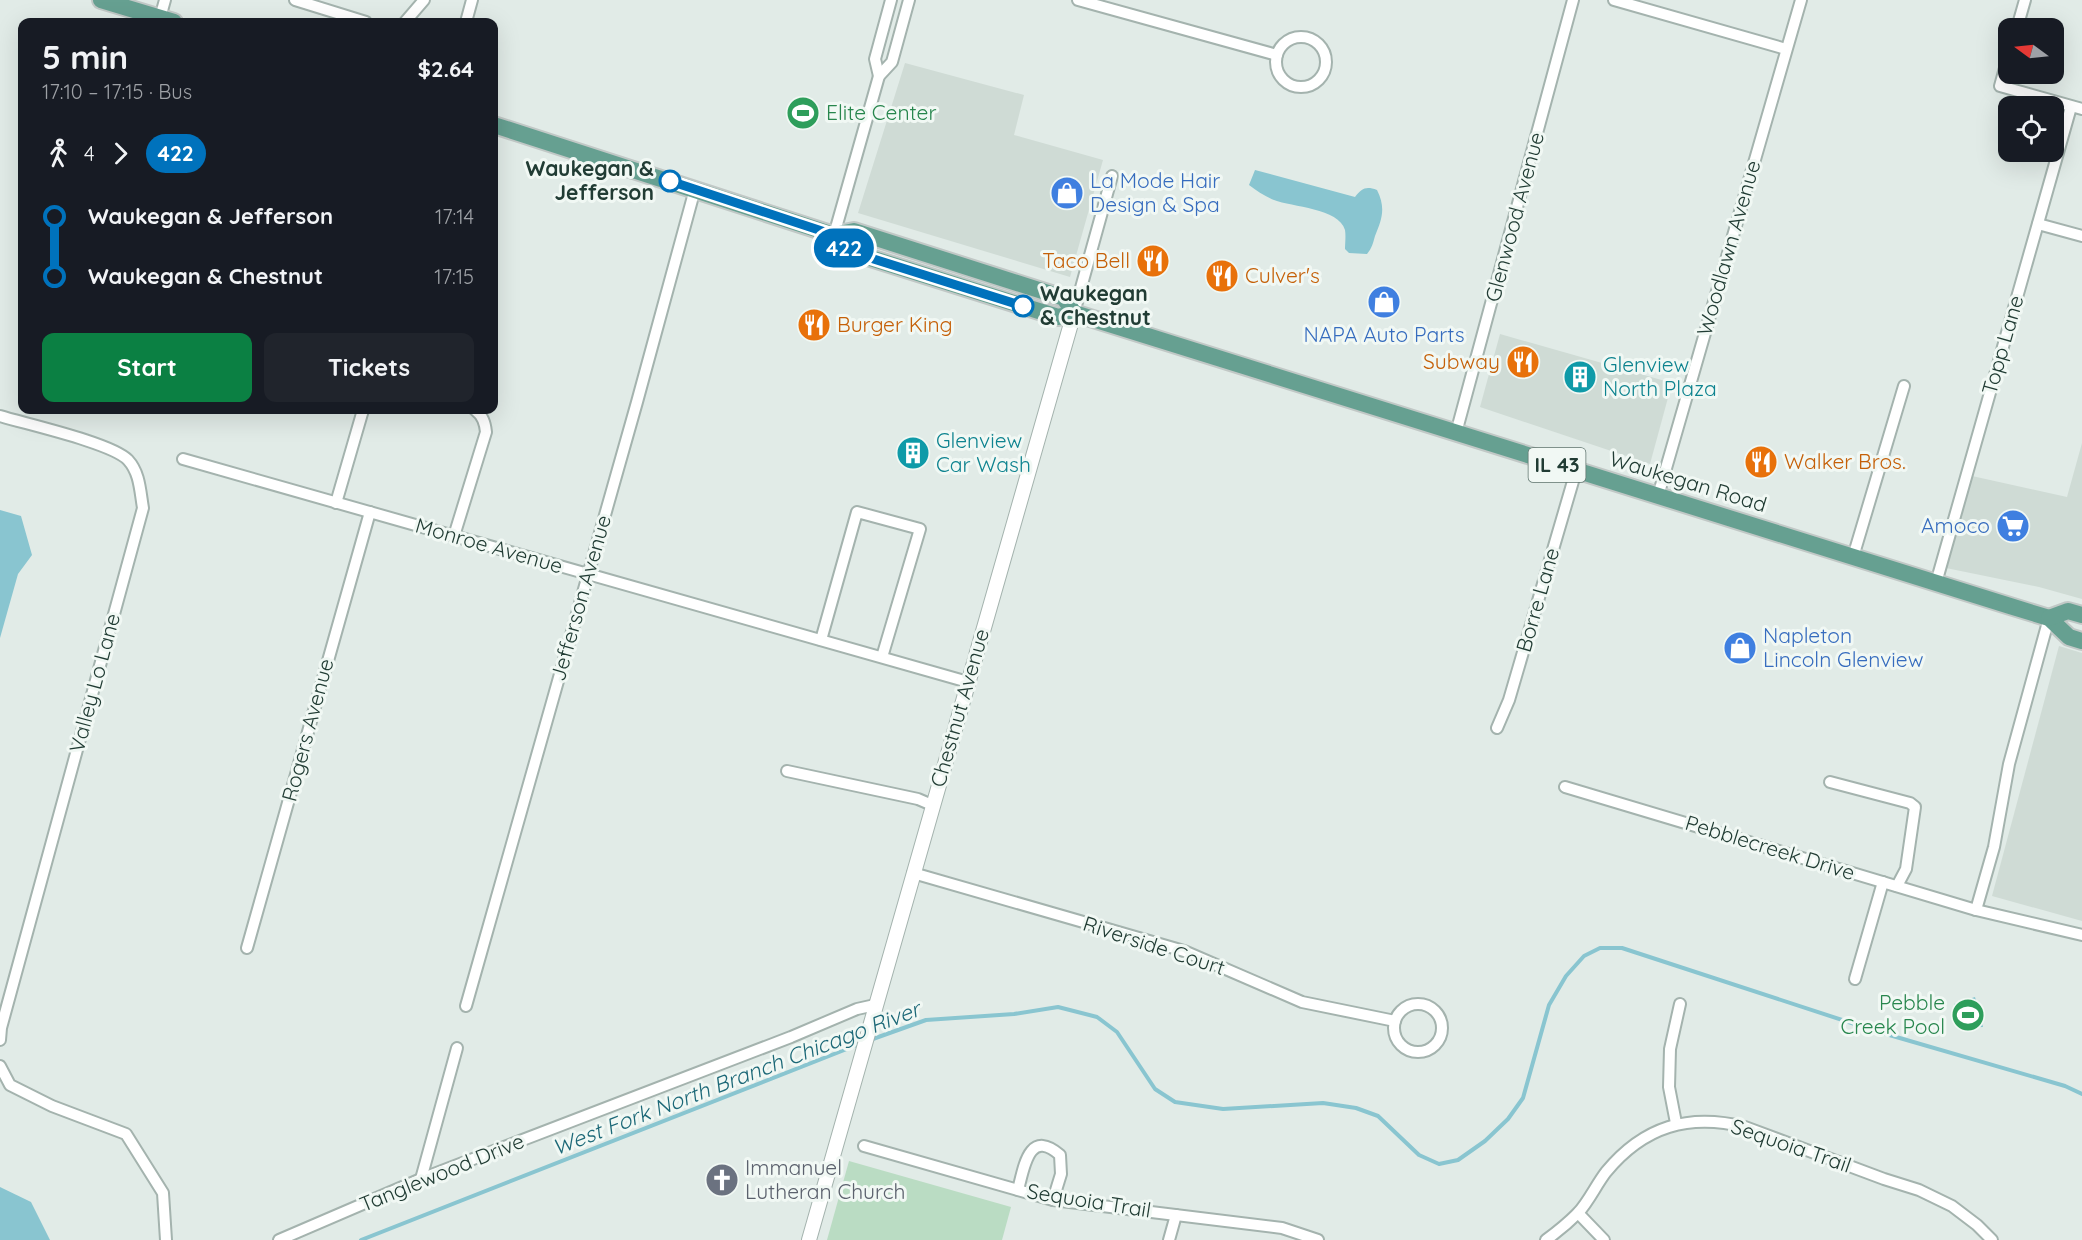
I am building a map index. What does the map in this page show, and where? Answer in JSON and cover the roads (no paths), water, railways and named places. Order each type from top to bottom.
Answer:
[{"type":"main road","points":[[109,1],[161,18]]},
{"type":"main road","name":"Waukegan Road","points":[[498,126],[834,235],[854,231],[1029,285],[1064,298],[1074,314],[2049,618],[2070,637],[2082,640]]},
{"type":"main road","name":"Waukegan Road","points":[[2049,618],[2068,611],[2082,615]]},
{"type":"street","points":[[165,0],[167,18]]},
{"type":"street","points":[[295,0],[353,18]]},
{"type":"street","points":[[408,18],[424,0]]},
{"type":"street","points":[[467,18],[472,0]]},
{"type":"street","points":[[879,76],[875,58],[891,0]]},
{"type":"street","points":[[834,235],[879,76],[892,62],[909,0]]},
{"type":"street","points":[[1078,0],[1277,55]]},
{"type":"street","name":"Glenwood Avenue","points":[[1456,433],[1573,0]]},
{"type":"street","points":[[1614,0],[1786,49]]},
{"type":"street","name":"Woodlawn Avenue","points":[[1658,496],[1801,0]]},
{"type":"street","points":[[2019,18],[2025,0]]},
{"type":"street","points":[[1294,38],[1310,38],[1317,43],[1325,57],[1323,73],[1312,85],[1304,87],[1288,83],[1277,71],[1277,55],[1286,41],[1294,38]]},
{"type":"street","points":[[2001,84],[2000,86],[2077,108]]},
{"type":"street","name":"Topp Lane","points":[[1936,583],[2038,224],[2077,108]]},
{"type":"street","name":"Chestnut Avenue","points":[[808,1240],[1112,176]]},
{"type":"street","name":"Jefferson Avenue","points":[[466,1006],[694,189]]},
{"type":"street","points":[[2038,224],[2082,236]]},
{"type":"street","points":[[1853,557],[1904,386]]},
{"type":"street","points":[[336,503],[362,414]]},
{"type":"street","points":[[454,536],[486,432],[485,423],[480,414]]},
{"type":"street","name":"Valley Lo Lane","points":[[0,416],[111,448],[128,460],[139,478],[143,508],[4,1017],[0,1040]]},
{"type":"street","name":"Monroe Avenue","points":[[183,459],[968,682]]},
{"type":"street","name":"Borre Lane","points":[[1497,728],[1509,700],[1576,471]]},
{"type":"street","name":"Rogers Avenue","points":[[247,948],[369,512]]},
{"type":"street","points":[[821,640],[857,512],[920,529],[882,657]]},
{"type":"street","points":[[1976,910],[1994,847],[2009,764],[2049,618]]},
{"type":"street","points":[[787,771],[918,799],[932,805]]},
{"type":"street","points":[[1830,782],[1910,803],[1915,807],[1906,868],[1897,886]]},
{"type":"street","name":"Pebblecreek Drive","points":[[1565,787],[1976,910],[2082,935]]},
{"type":"street","name":"Riverside Court","points":[[913,873],[1184,951],[1302,1002],[1395,1022]]},
{"type":"street","points":[[1855,979],[1883,882]]},
{"type":"street","name":"Tanglewood Drive","points":[[279,1240],[421,1179],[791,1037],[857,1009],[875,1005]]},
{"type":"street","points":[[1411,1005],[1426,1006],[1438,1016],[1441,1032],[1434,1046],[1428,1050],[1412,1052],[1405,1049],[1395,1037],[1395,1022],[1404,1009],[1411,1005]]},
{"type":"street","points":[[1676,1123],[1669,1087],[1670,1049],[1680,1005]]},
{"type":"street","points":[[421,1179],[457,1048]]},
{"type":"street","points":[[0,1066],[10,1085],[52,1106],[126,1134],[163,1193],[166,1240]]},
{"type":"street","name":"Sequoia Trail","points":[[1546,1240],[1578,1213],[1606,1172],[1629,1149],[1653,1132],[1676,1123],[1724,1121],[1919,1190],[1952,1206],[1992,1240]]},
{"type":"street","points":[[1018,1190],[1026,1157],[1032,1150],[1045,1145],[1060,1155],[1060,1174],[1053,1200]]},
{"type":"street","name":"Sequoia Trail","points":[[864,1146],[1053,1200],[1282,1228],[1318,1240]]},
{"type":"street","points":[[1578,1213],[1604,1240]]},
{"type":"street","points":[[1169,1240],[1176,1215]]},
{"type":"water","points":[[1255,170],[1355,197],[1364,189],[1377,190],[1382,213],[1369,252],[1367,254],[1349,253],[1345,249],[1345,230],[1334,217],[1314,209],[1274,200],[1249,185]]},
{"type":"water","points":[[0,510],[21,516],[32,555],[18,574],[0,638]]},
{"type":"water","name":"Pebble Creek Pool","points":[[1975,997],[1983,1027],[1960,1028],[1954,1004]]},
{"type":"water","points":[[0,1187],[31,1202],[50,1240],[0,1240]]},
{"type":"waterway","name":"West Fork North Branch Chicago River","points":[[870,1040],[926,1020],[1014,1014],[1058,1007],[1097,1017],[1117,1032],[1155,1089],[1175,1102],[1223,1109],[1323,1103],[1356,1108],[1378,1116],[1419,1155],[1439,1164],[1458,1160],[1485,1141],[1508,1119],[1523,1098],[1549,1005],[1566,976],[1584,956],[1600,948],[1622,948],[1879,1032],[2065,1086],[2082,1094]]},
{"type":"waterway","name":"West Fork North Branch Chicago River","points":[[361,1240],[862,1043]]},
{"type":"place","name":"Elite Center","points":[[803,113]]},
{"type":"place","name":"Waukegan & Jefferson","points":[[670,181]]},
{"type":"place","name":"La Mode Hair Design & Spa","points":[[1067,193]]},
{"type":"place","name":"Taco Bell","points":[[1153,261]]},
{"type":"place","name":"Culver's","points":[[1222,276]]},
{"type":"place","name":"NAPA Auto Parts","points":[[1384,302]]},
{"type":"place","name":"Waukegan & Chestnut","points":[[1023,306]]},
{"type":"place","name":"Burger King","points":[[814,325]]},
{"type":"place","name":"Subway","points":[[1523,362]]},
{"type":"place","name":"Glenview North Plaza","points":[[1580,377]]},
{"type":"place","name":"Glenview Car Wash","points":[[913,453]]},
{"type":"place","name":"Walker Bros.","points":[[1761,462]]},
{"type":"place","name":"Amoco","points":[[2013,526]]},
{"type":"place","name":"Napleton Lincoln Glenview","points":[[1740,648]]},
{"type":"place","name":"Pebble Creek Pool","points":[[1968,1015]]},
{"type":"place","name":"Immanuel Lutheran Church","points":[[722,1180]]}]
